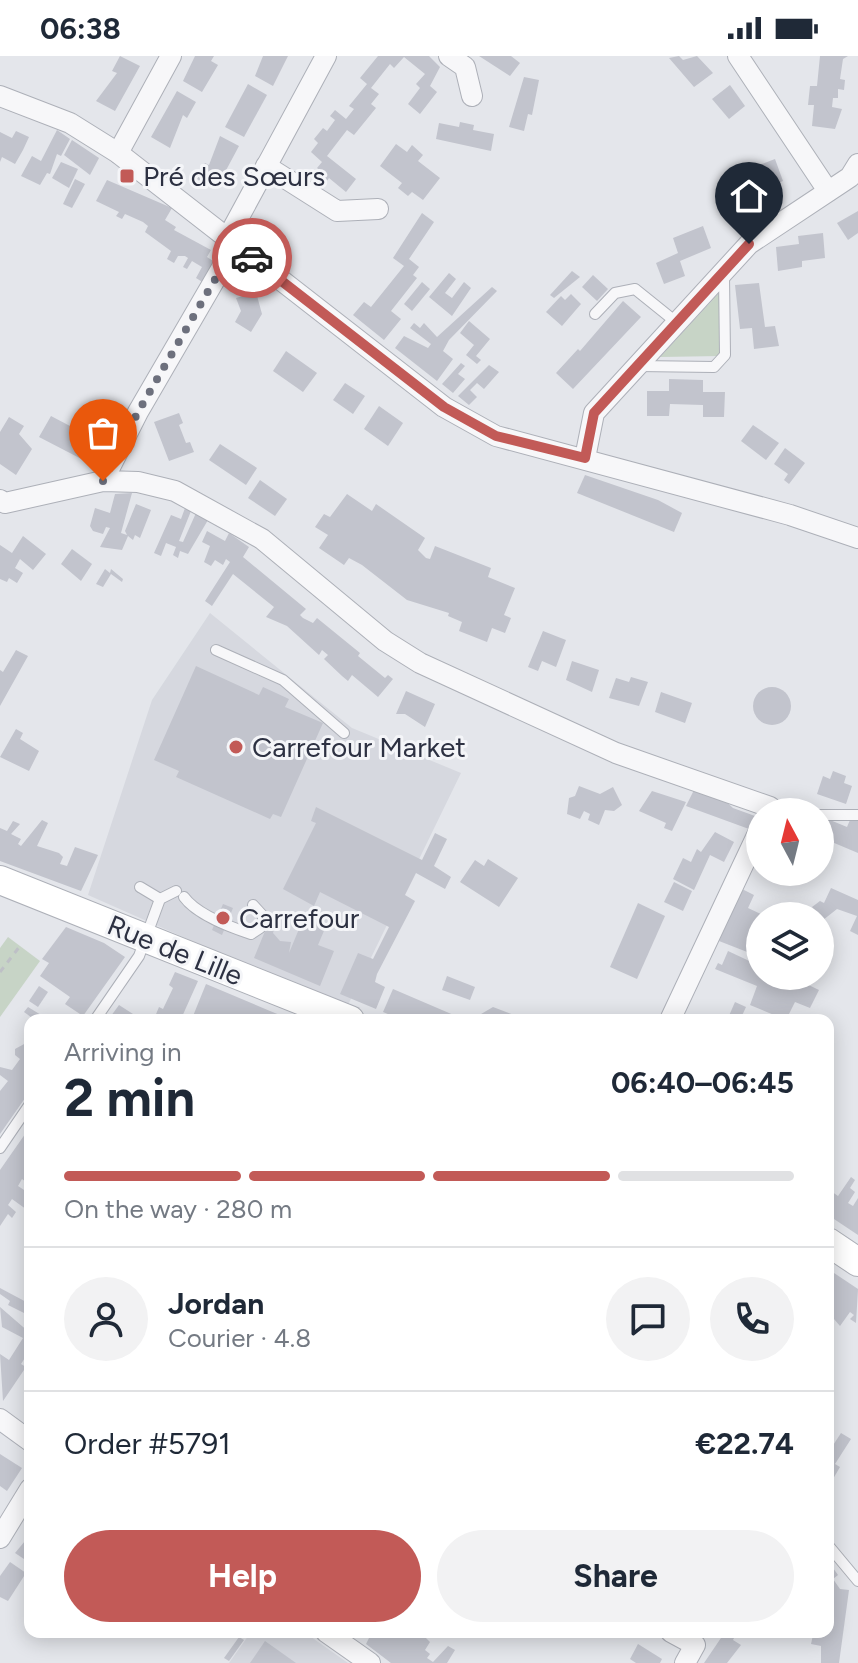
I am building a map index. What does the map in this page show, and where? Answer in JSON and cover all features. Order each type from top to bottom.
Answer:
[{"type":"main road","name":"Rue de Lille","points":[[0,880],[335,1014]]},
{"type":"main road","points":[[834,1246],[858,1262]]},
{"type":"street","points":[[118,153],[171,56]]},
{"type":"street","points":[[103,481],[326,56]]},
{"type":"street","points":[[449,56],[465,67],[472,96]]},
{"type":"street","points":[[738,56],[828,191]]},
{"type":"street","points":[[0,96],[70,123],[118,153],[444,407],[496,436],[585,458],[858,538]]},
{"type":"street","points":[[585,458],[594,413],[676,322],[749,244],[850,177],[858,164]]},
{"type":"street","points":[[266,166],[337,211],[378,209]]},
{"type":"street","points":[[2,504],[103,481],[138,482],[175,491],[262,539],[385,641],[420,663],[616,753],[746,801]]},
{"type":"street","points":[[673,1014],[746,859]]},
{"type":"street","points":[[0,1419],[24,1437]]},
{"type":"street","points":[[0,1538],[24,1499]]},
{"type":"street","points":[[335,1638],[370,1663]]},
{"type":"street","points":[[682,1638],[695,1645],[685,1663]]},
{"type":"lane","points":[[636,366],[714,367],[725,355],[724,271]]},
{"type":"lane","points":[[595,314],[615,293],[635,289],[645,293],[676,322]]},
{"type":"lane","points":[[216,650],[283,680],[344,733]]},
{"type":"lane","points":[[834,815],[858,815]]},
{"type":"lane","points":[[140,887],[160,899],[180,894],[189,903],[228,926],[251,934],[260,928],[264,917],[253,905]]},
{"type":"lane","points":[[99,1014],[139,956],[160,899]]},
{"type":"lane","points":[[0,1148],[24,1113]]},
{"type":"lane","points":[[834,1552],[858,1581]]},
{"type":"path","points":[[0,972],[20,946]]},
{"type":"shaded area","points":[[210,613],[352,728],[461,773],[346,1009],[88,895],[152,700]]},
{"type":"shaded area","points":[[247,1638],[313,1638],[348,1663],[229,1663]]},
{"type":"green space","points":[[720,292],[721,356],[660,357]]},
{"type":"green space","points":[[8,937],[40,961],[0,1017],[0,948]]},
{"type":"building","points":[[120,56],[140,66],[115,111],[96,101],[117,73],[112,71]]},
{"type":"building","points":[[195,56],[214,56],[211,61],[218,65],[202,92],[183,81]]},
{"type":"building","points":[[263,56],[288,56],[273,86],[255,76]]},
{"type":"building","points":[[378,56],[429,56],[440,67],[430,86],[437,92],[420,114],[408,104],[420,88],[416,84],[425,74],[404,57],[394,68],[390,64],[371,88],[379,94],[371,104],[376,108],[354,135],[347,130],[327,156],[356,179],[346,192],[329,178],[326,182],[320,177],[323,173],[317,168],[322,162],[311,152],[318,143],[314,139],[323,128],[327,131],[335,120],[330,116],[335,110],[346,119],[354,109],[349,106],[367,84],[360,78]]},
{"type":"building","points":[[479,56],[511,56],[520,63],[510,76]]},
{"type":"building","points":[[679,56],[683,60],[697,56],[713,73],[694,87],[669,58]]},
{"type":"building","points":[[820,56],[848,56],[843,59],[840,79],[845,80],[844,90],[838,89],[838,98],[833,98],[832,107],[842,109],[835,129],[812,126],[814,105],[808,105],[810,86],[817,86]]},
{"type":"building","points":[[524,77],[539,80],[532,115],[528,114],[524,131],[509,127]]},
{"type":"building","points":[[248,84],[267,95],[244,137],[225,127]]},
{"type":"building","points":[[730,85],[745,106],[729,119],[712,99]]},
{"type":"building","points":[[177,91],[196,102],[187,118],[183,115],[170,148],[151,137]]},
{"type":"building","points":[[460,122],[474,125],[473,130],[494,134],[491,151],[436,139],[439,123],[459,127]]},
{"type":"building","points":[[57,130],[70,139],[61,156],[57,154],[50,174],[47,173],[40,185],[21,176],[32,156],[41,161]]},
{"type":"building","points":[[16,131],[29,137],[23,150],[15,164],[2,157],[0,162],[0,132],[12,138]]},
{"type":"building","points":[[220,136],[239,146],[216,189],[197,179],[205,163],[209,165]]},
{"type":"building","points":[[72,140],[99,158],[90,175],[64,155]]},
{"type":"building","points":[[396,144],[407,152],[412,145],[423,155],[418,161],[440,178],[423,200],[412,192],[408,196],[398,188],[402,183],[380,166]]},
{"type":"building","points":[[775,159],[783,181],[753,194],[757,204],[725,217],[717,195],[748,182],[743,171]]},
{"type":"building","points":[[61,162],[78,169],[69,188],[52,178]]},
{"type":"building","points":[[75,179],[85,184],[72,208],[63,204]]},
{"type":"building","points":[[107,180],[172,208],[165,220],[176,227],[174,230],[211,250],[207,257],[216,263],[204,283],[196,278],[202,267],[192,261],[187,269],[183,267],[188,258],[185,256],[178,256],[174,263],[167,259],[171,251],[145,232],[148,226],[143,222],[125,214],[122,219],[116,216],[119,212],[96,201]]},
{"type":"building","points":[[858,211],[858,233],[848,240],[837,223]]},
{"type":"building","points":[[422,213],[434,222],[409,259],[419,267],[413,275],[417,278],[391,311],[401,319],[384,340],[353,315],[364,302],[371,307],[404,266],[393,258]]},
{"type":"building","points":[[703,226],[711,248],[680,261],[685,276],[664,284],[656,263],[678,253],[673,238]]},
{"type":"building","points":[[823,233],[825,258],[802,261],[802,267],[778,271],[776,247],[799,244],[798,236]]},
{"type":"building","points":[[572,271],[580,277],[554,298],[550,295]]},
{"type":"building","points":[[449,273],[456,279],[445,293],[452,298],[464,282],[471,288],[452,316],[429,297]]},
{"type":"building","points":[[593,275],[608,289],[597,301],[582,287]]},
{"type":"building","points":[[422,282],[430,289],[412,311],[404,304]]},
{"type":"building","points":[[759,283],[765,327],[775,326],[779,346],[754,349],[752,328],[740,329],[735,285]]},
{"type":"building","points":[[492,287],[497,291],[449,340],[443,351],[453,359],[437,381],[395,348],[404,336],[428,348],[431,344],[410,328],[414,323],[420,328],[424,323],[437,337]]},
{"type":"building","points":[[256,292],[262,314],[251,332],[235,322],[241,311],[236,298]]},
{"type":"building","points":[[571,294],[581,304],[562,326],[546,312],[561,296],[565,300]]},
{"type":"building","points":[[623,301],[641,317],[573,389],[556,373],[578,349],[580,351]]},
{"type":"building","points":[[469,321],[490,339],[476,356],[481,360],[477,364],[466,355],[474,345],[460,333]]},
{"type":"building","points":[[286,351],[317,373],[303,392],[273,371]]},
{"type":"building","points":[[461,363],[465,366],[458,374],[465,379],[453,393],[442,384]]},
{"type":"building","points":[[489,365],[499,372],[484,389],[477,383],[470,390],[477,397],[469,405],[458,396]]},
{"type":"building","points":[[669,379],[703,380],[703,392],[725,392],[724,417],[703,417],[703,405],[670,404],[669,416],[647,416],[647,391],[669,391]]},
{"type":"building","points":[[345,383],[365,396],[353,414],[333,400]]},
{"type":"building","points":[[379,406],[403,423],[388,446],[364,429]]},
{"type":"building","points":[[179,413],[183,423],[179,425],[186,443],[190,442],[194,452],[169,461],[154,422]]},
{"type":"building","points":[[51,416],[89,436],[86,440],[97,446],[105,444],[93,465],[39,437]]},
{"type":"building","points":[[9,417],[24,426],[19,434],[32,449],[16,475],[0,464],[0,432]]},
{"type":"building","points":[[96,423],[111,432],[106,440],[89,435]]},
{"type":"building","points":[[753,425],[779,443],[766,460],[741,441]]},
{"type":"building","points":[[220,444],[257,468],[246,485],[209,460]]},
{"type":"building","points":[[785,448],[805,463],[789,484],[784,480],[788,474],[774,464]]},
{"type":"building","points":[[585,475],[658,500],[682,513],[674,532],[577,493]]},
{"type":"building","points":[[260,480],[287,499],[275,516],[248,498]]},
{"type":"building","points":[[132,493],[121,533],[127,535],[125,531],[136,504],[151,510],[140,538],[135,535],[133,540],[128,536],[122,550],[100,547],[110,528],[106,527],[103,534],[93,531],[90,526],[95,508],[110,513],[115,494]]},
{"type":"building","points":[[347,494],[372,511],[376,504],[425,538],[418,550],[426,558],[430,559],[435,546],[491,568],[488,577],[515,588],[504,615],[511,618],[505,633],[492,628],[487,642],[459,631],[462,622],[448,616],[449,613],[407,600],[362,565],[349,558],[344,565],[319,548],[328,535],[315,527],[324,514],[330,517]]},
{"type":"building","points":[[185,508],[191,511],[179,541],[183,542],[196,513],[208,520],[188,554],[180,551],[178,558],[173,555],[176,547],[166,543],[161,556],[154,553],[171,515],[181,519]]},
{"type":"building","points":[[207,531],[225,541],[229,533],[249,547],[243,557],[306,609],[300,615],[303,618],[313,623],[317,618],[385,678],[388,675],[393,679],[378,697],[352,675],[348,681],[342,676],[324,659],[328,655],[322,650],[319,655],[287,626],[266,617],[274,607],[233,574],[212,606],[205,601],[230,562],[226,559],[223,565],[215,560],[211,566],[204,562],[210,546],[202,542]]},
{"type":"building","points":[[23,536],[46,554],[33,570],[20,559],[15,568],[23,573],[17,583],[9,578],[7,582],[0,579],[0,545],[12,553]]},
{"type":"building","points":[[72,549],[92,564],[81,581],[61,564]]},
{"type":"building","points":[[105,569],[110,573],[111,569],[123,579],[122,582],[111,574],[103,587],[96,584]]},
{"type":"building","points":[[543,631],[566,640],[556,667],[542,661],[538,671],[528,667]]},
{"type":"building","points":[[16,650],[28,656],[0,706],[0,670],[3,672]]},
{"type":"building","points":[[572,661],[599,670],[592,692],[566,680]]},
{"type":"building","name":"Carrefour Market","points":[[196,666],[259,695],[263,687],[289,699],[285,707],[323,723],[281,817],[273,814],[270,819],[176,777],[179,771],[154,760]]},
{"type":"building","points":[[631,677],[648,682],[639,706],[609,698],[616,678],[629,682]]},
{"type":"building","points":[[772,687],[785,693],[791,706],[785,719],[772,725],[759,719],[753,706],[759,693]]},
{"type":"building","points":[[406,691],[435,704],[425,727],[405,714],[396,714]]},
{"type":"building","points":[[661,692],[692,703],[685,723],[655,712]]},
{"type":"building","points":[[16,729],[23,733],[20,739],[39,751],[29,771],[0,757]]},
{"type":"building","points":[[833,771],[846,776],[844,783],[852,786],[846,804],[817,794],[823,776],[830,779]]},
{"type":"building","points":[[579,786],[600,794],[613,787],[622,805],[614,811],[605,810],[599,825],[588,820],[590,814],[584,811],[580,819],[567,814],[569,798],[575,796]]},
{"type":"building","points":[[695,788],[721,797],[733,808],[746,813],[746,828],[686,806]]},
{"type":"building","points":[[652,791],[686,802],[672,831],[664,828],[666,823],[639,811]]},
{"type":"building","points":[[316,807],[422,860],[435,833],[447,839],[434,866],[451,877],[445,889],[416,873],[405,895],[415,901],[377,974],[375,982],[385,987],[376,1009],[340,994],[358,953],[373,959],[389,927],[320,892],[314,906],[283,889],[316,823],[311,821]]},
{"type":"building","points":[[42,820],[48,823],[37,846],[59,853],[63,857],[60,864],[67,866],[75,847],[98,855],[81,891],[0,861],[0,828],[7,831],[13,821],[20,824],[11,834],[21,839],[18,844],[21,846]]},
{"type":"building","points":[[850,820],[858,820],[858,853],[834,843],[834,822],[847,827]]},
{"type":"building","points":[[715,832],[734,842],[724,862],[710,855],[694,890],[673,879],[683,858],[691,862],[697,849],[701,852]]},
{"type":"building","points":[[488,859],[518,878],[499,907],[460,882],[475,860],[484,866]]},
{"type":"building","points":[[674,882],[692,891],[683,911],[664,902]]},
{"type":"building","points":[[831,888],[858,900],[858,935],[850,931],[857,916],[837,909],[834,911],[834,902],[824,902]]},
{"type":"building","points":[[742,889],[754,895],[751,902],[746,902],[746,952],[719,941]]},
{"type":"building","points":[[638,903],[665,916],[637,979],[610,967]]},
{"type":"building","points":[[223,904],[233,908],[222,935],[212,930]]},
{"type":"building","points":[[272,914],[278,917],[273,933],[280,941],[291,942],[289,953],[304,917],[326,926],[318,945],[334,951],[320,986],[254,958]]},
{"type":"building","points":[[66,927],[104,943],[125,957],[84,1014],[65,1004],[70,997],[40,976],[49,963],[42,959]]},
{"type":"building","points":[[728,951],[746,959],[746,982],[715,969],[718,963],[722,965]]},
{"type":"building","points":[[175,972],[198,981],[183,1014],[156,1014],[159,1007],[163,1009],[173,988],[169,985]]},
{"type":"building","points":[[447,976],[475,987],[470,1000],[442,990]]},
{"type":"building","points":[[206,984],[278,1014],[194,1014]]},
{"type":"building","points":[[39,986],[48,992],[38,1007],[29,1001]]},
{"type":"building","points":[[393,989],[451,1014],[388,1014],[383,1012]]},
{"type":"building","points":[[756,990],[819,990],[810,1008],[795,1002],[789,1014],[772,1014],[750,1005]]},
{"type":"building","points":[[735,1002],[746,1007],[743,1014],[730,1014]]},
{"type":"building","points":[[119,1005],[133,1014],[112,1014]]},
{"type":"building","points":[[28,1007],[39,1014],[27,1014],[24,1012]]},
{"type":"building","points":[[493,1007],[511,1014],[481,1014]]},
{"type":"building","points":[[24,1044],[24,1100],[0,1134],[0,1091],[8,1081],[0,1075],[0,1067],[12,1070],[20,1059],[15,1055],[15,1049]]},
{"type":"building","points":[[24,1136],[24,1180],[22,1179],[18,1186],[24,1190],[24,1208],[12,1199],[8,1205],[16,1212],[12,1218],[8,1214],[0,1226],[0,1170]]},
{"type":"building","points":[[851,1177],[855,1180],[850,1188],[855,1192],[848,1203],[853,1206],[858,1198],[858,1235],[834,1219],[834,1193],[838,1196]]},
{"type":"building","points":[[834,1273],[858,1289],[856,1323],[850,1319],[854,1315],[850,1312],[840,1326],[834,1319]]},
{"type":"building","points":[[0,1288],[24,1301],[24,1313],[8,1305],[10,1301],[0,1294]]},
{"type":"building","points":[[0,1307],[24,1328],[24,1359],[21,1364],[24,1370],[3,1401],[0,1354],[9,1360],[23,1338],[2,1327]]},
{"type":"building","points":[[841,1433],[851,1439],[835,1464],[840,1467],[834,1477],[834,1444]]},
{"type":"building","points":[[0,1454],[22,1468],[7,1491],[0,1486]]},
{"type":"building","points":[[24,1542],[24,1559],[15,1553]]},
{"type":"building","points":[[10,1562],[24,1572],[8,1601],[0,1597],[0,1576]]},
{"type":"building","points":[[834,1580],[840,1589],[849,1590],[839,1663],[821,1663],[821,1646],[811,1644],[812,1638],[834,1638]]},
{"type":"building","points":[[238,1638],[244,1640],[229,1661],[224,1658]]},
{"type":"building","points":[[369,1638],[426,1638],[430,1642],[425,1650],[430,1654],[427,1658],[433,1662],[448,1646],[455,1650],[447,1663],[391,1663],[366,1644]]},
{"type":"building","points":[[721,1638],[734,1638],[741,1645],[727,1663],[704,1663]]},
{"type":"building","points":[[265,1641],[296,1663],[250,1663]]},
{"type":"building","points":[[638,1644],[662,1659],[660,1663],[636,1663],[630,1659]]},
{"type":"way so far","points":[[103,481],[138,412],[235,245],[252,258]]},
{"type":"place","name":"Pré des Sœurs","points":[[127,176]]},
{"type":"place","name":"Carrefour Market","points":[[236,747]]},
{"type":"place","name":"Carrefour","points":[[223,918]]},
{"type":"route","points":[[252,258],[444,407],[496,436],[585,458],[594,413],[749,244]]}]
